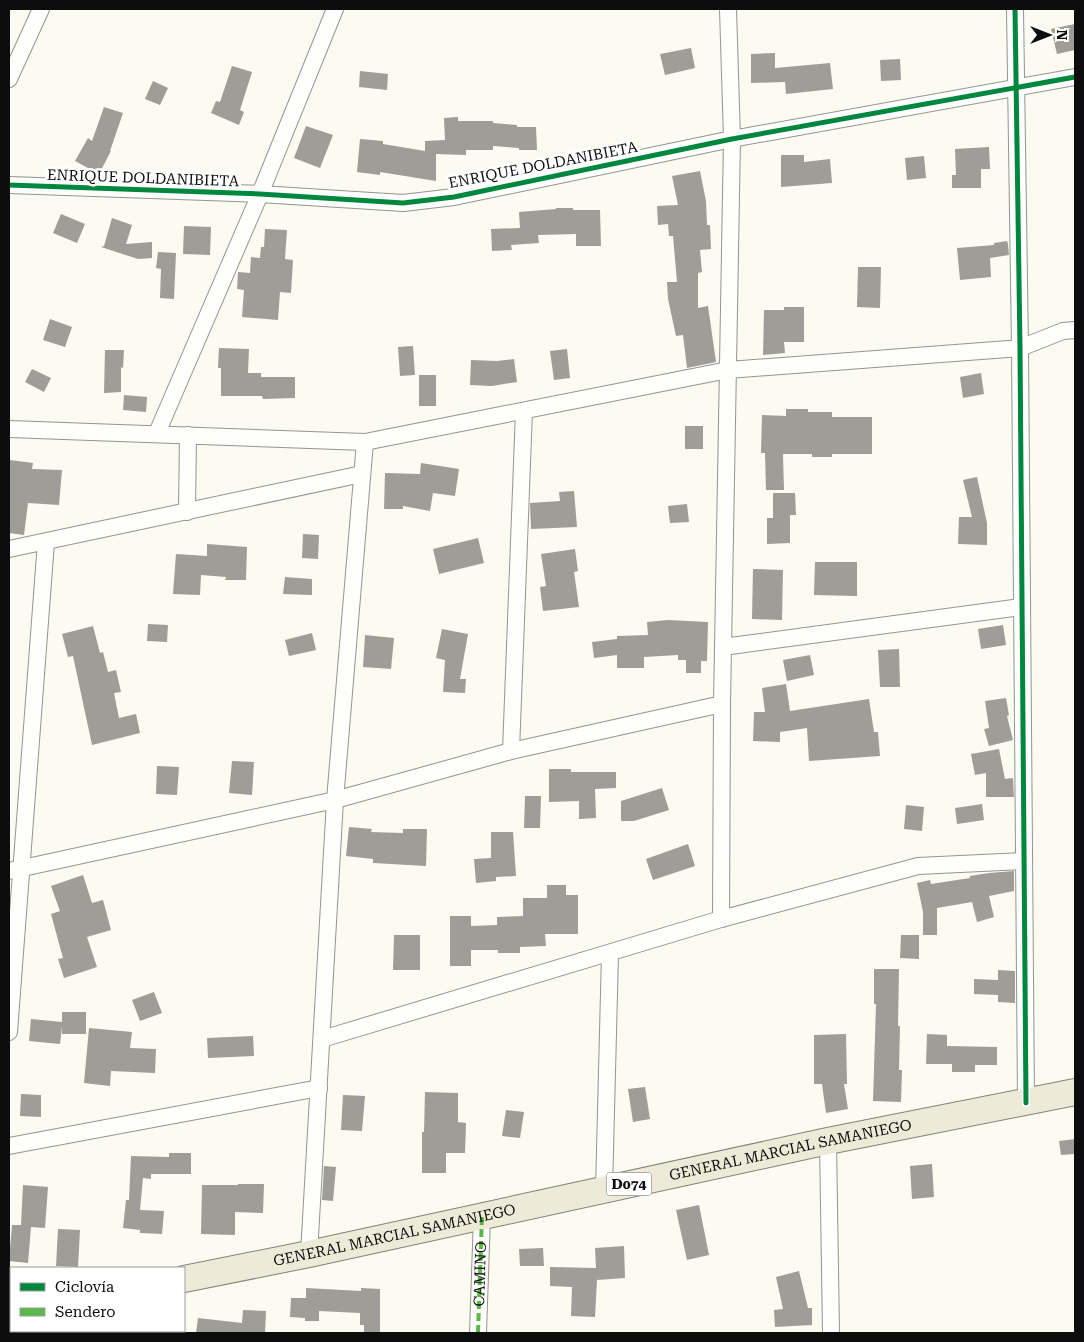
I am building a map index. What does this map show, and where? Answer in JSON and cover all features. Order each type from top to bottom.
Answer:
[{"type":"main road","name":"GENERAL MARCIAL SAMANIEGO","points":[[185,1279],[309,1254],[828,1141],[1075,1092]]},
{"type":"street","points":[[9,79],[41,9]]},
{"type":"street","points":[[157,433],[260,194],[335,9]]},
{"type":"street","points":[[721,919],[722,704],[732,139],[728,9]]},
{"type":"street","points":[[1015,9],[1020,348],[1026,1103]]},
{"type":"street","name":"ENRIQUE DOLDANIBIETA","points":[[9,185],[260,194],[403,203],[454,197],[732,139],[1075,78]]},
{"type":"street","points":[[9,429],[365,442],[728,370],[1020,348],[1063,331],[1075,330]]},
{"type":"street","points":[[511,751],[524,411]]},
{"type":"street","points":[[187,512],[188,435]]},
{"type":"street","points":[[309,1254],[335,800],[365,442]]},
{"type":"street","points":[[9,548],[46,542],[362,474]]},
{"type":"street","points":[[9,1032],[15,870],[46,542]]},
{"type":"street","points":[[723,647],[1021,607]]},
{"type":"street","points":[[15,870],[335,800],[511,751],[722,704]]},
{"type":"street","points":[[322,1039],[610,954],[721,919],[918,866],[1024,862]]},
{"type":"street","points":[[604,1190],[610,954]]},
{"type":"street","points":[[9,1146],[319,1088]]},
{"type":"street","points":[[828,1141],[831,1333]]},
{"type":"street","name":"CAMINO","points":[[478,1333],[482,1216]]},
{"type":"building","points":[[1075,24],[1075,50],[1057,54],[1051,29]]},
{"type":"building","points":[[691,48],[695,68],[665,75],[660,54]]},
{"type":"building","points":[[775,53],[775,68],[830,63],[833,89],[786,94],[785,82],[751,83],[751,54]]},
{"type":"building","points":[[900,59],[901,80],[881,81],[880,60]]},
{"type":"building","points":[[232,66],[252,72],[240,110],[244,112],[239,125],[211,113],[216,101],[220,102]]},
{"type":"building","points":[[360,71],[388,74],[387,90],[359,87]]},
{"type":"building","points":[[153,81],[168,88],[160,105],[145,99]]},
{"type":"building","points":[[104,107],[123,113],[111,151],[99,174],[75,161],[88,138],[92,141]]},
{"type":"building","points":[[458,117],[458,121],[493,121],[493,123],[517,125],[517,127],[536,127],[537,150],[519,150],[519,148],[493,146],[493,150],[466,150],[466,155],[436,154],[436,181],[380,172],[380,175],[357,172],[360,139],[383,141],[383,144],[425,151],[425,141],[445,140],[444,118]]},
{"type":"building","points":[[306,126],[333,135],[320,168],[294,158]]},
{"type":"building","points":[[989,147],[990,169],[981,169],[981,188],[952,188],[952,175],[956,175],[955,149]]},
{"type":"building","points":[[781,155],[804,155],[804,162],[830,159],[832,183],[781,187]]},
{"type":"building","points":[[924,156],[926,178],[907,180],[905,158]]},
{"type":"building","points":[[700,171],[706,201],[707,225],[710,225],[711,249],[700,250],[702,272],[698,273],[698,308],[708,306],[716,362],[687,368],[683,335],[676,336],[668,299],[667,282],[677,282],[673,236],[669,236],[668,224],[658,225],[657,206],[678,205],[672,176]]},
{"type":"building","points":[[556,208],[600,210],[601,246],[576,246],[576,234],[538,235],[539,243],[511,245],[512,250],[492,251],[491,229],[520,228],[519,212]]},
{"type":"building","points":[[61,214],[85,224],[77,243],[53,233]]},
{"type":"building","points":[[112,218],[132,225],[126,244],[152,242],[152,258],[138,259],[101,247],[104,246]]},
{"type":"building","points":[[184,226],[211,227],[210,255],[183,254]]},
{"type":"building","points":[[265,229],[287,230],[285,259],[293,260],[291,293],[280,292],[278,320],[242,317],[244,290],[237,289],[238,272],[250,273],[251,257],[260,258],[261,247],[264,247]]},
{"type":"building","points":[[1007,241],[1009,255],[990,258],[991,277],[960,280],[957,248],[994,245],[994,243]]},
{"type":"building","points":[[158,252],[176,253],[174,299],[160,298],[161,269],[156,268]]},
{"type":"building","points":[[858,267],[881,267],[880,308],[857,307]]},
{"type":"building","points":[[784,307],[804,307],[804,342],[784,342],[785,353],[763,355],[764,310],[784,310]]},
{"type":"building","points":[[50,319],[72,327],[65,347],[43,340]]},
{"type":"building","points":[[413,346],[415,375],[400,376],[398,347]]},
{"type":"building","points":[[219,348],[249,349],[248,373],[261,373],[261,377],[295,377],[295,398],[263,399],[262,396],[221,396],[221,368],[218,368]]},
{"type":"building","points":[[567,349],[570,378],[554,380],[550,351]]},
{"type":"building","points":[[105,350],[124,350],[123,368],[121,367],[121,392],[104,393]]},
{"type":"building","points":[[514,359],[517,382],[492,386],[470,385],[471,360],[497,361]]},
{"type":"building","points":[[32,369],[51,378],[44,392],[25,382]]},
{"type":"building","points":[[981,373],[984,394],[963,398],[960,377]]},
{"type":"building","points":[[419,375],[436,375],[436,406],[419,406]]},
{"type":"building","points":[[124,395],[147,397],[146,412],[123,410]]},
{"type":"building","points":[[786,409],[808,409],[808,412],[832,412],[832,417],[872,417],[872,454],[832,454],[832,457],[812,457],[812,454],[783,454],[784,490],[766,490],[765,453],[761,453],[762,415],[786,416]]},
{"type":"building","points":[[685,426],[703,426],[703,449],[685,449]]},
{"type":"building","points":[[10,460],[33,463],[32,469],[62,470],[59,505],[28,503],[24,535],[9,533]]},
{"type":"building","points":[[421,463],[459,469],[455,496],[433,493],[430,511],[403,506],[403,509],[384,509],[385,473],[420,474]]},
{"type":"building","points":[[977,477],[987,523],[987,545],[958,544],[959,517],[972,517],[963,480]]},
{"type":"building","points":[[574,491],[577,527],[531,529],[530,503],[560,501],[559,492]]},
{"type":"building","points":[[773,493],[795,493],[796,515],[790,515],[790,543],[767,544],[767,518],[773,518]]},
{"type":"building","points":[[687,504],[689,522],[670,523],[668,506]]},
{"type":"building","points":[[303,534],[319,535],[318,559],[302,558]]},
{"type":"building","points":[[478,538],[484,563],[439,574],[433,549]]},
{"type":"building","points":[[207,544],[247,547],[246,580],[225,580],[226,577],[201,575],[200,595],[173,594],[176,554],[207,556]]},
{"type":"building","points":[[575,549],[578,571],[574,572],[579,607],[543,611],[540,587],[546,586],[541,554]]},
{"type":"building","points":[[815,562],[857,562],[857,596],[814,595]]},
{"type":"building","points":[[753,569],[783,570],[782,620],[752,619]]},
{"type":"building","points":[[285,577],[312,579],[312,595],[283,594]]},
{"type":"building","points":[[668,620],[708,622],[707,661],[701,661],[701,673],[686,673],[686,660],[678,660],[678,655],[644,657],[644,668],[617,668],[617,655],[594,658],[592,642],[617,639],[617,636],[648,635],[647,622]]},
{"type":"building","points":[[148,624],[168,625],[167,642],[147,641]]},
{"type":"building","points":[[1003,625],[1006,645],[981,649],[978,629]]},
{"type":"building","points":[[93,626],[100,653],[103,652],[108,672],[116,670],[121,692],[114,693],[119,718],[136,714],[140,733],[92,745],[73,656],[68,657],[62,634]]},
{"type":"building","points":[[442,629],[468,634],[460,679],[466,679],[465,693],[443,692],[445,660],[436,658]]},
{"type":"building","points":[[312,633],[316,650],[289,656],[285,640]]},
{"type":"building","points":[[365,635],[394,638],[391,669],[363,667]]},
{"type":"building","points":[[899,649],[900,687],[880,687],[878,650]]},
{"type":"building","points":[[810,655],[814,675],[787,681],[783,660]]},
{"type":"building","points":[[786,684],[790,711],[869,699],[874,732],[878,732],[880,756],[809,761],[807,728],[780,732],[780,742],[753,741],[754,712],[765,712],[762,688]]},
{"type":"building","points":[[1006,698],[1009,715],[1007,716],[1013,740],[989,746],[984,729],[989,728],[985,701]]},
{"type":"building","points":[[999,749],[1005,779],[1013,778],[1014,797],[986,797],[986,773],[975,775],[971,754]]},
{"type":"building","points":[[232,761],[254,762],[252,795],[229,793]]},
{"type":"building","points":[[157,766],[179,767],[177,795],[156,794]]},
{"type":"building","points":[[549,769],[571,769],[571,772],[616,772],[616,788],[595,789],[596,818],[579,819],[579,801],[549,802]]},
{"type":"building","points":[[662,788],[669,810],[634,821],[621,821],[621,801]]},
{"type":"building","points":[[525,796],[541,796],[540,828],[524,828]]},
{"type":"building","points":[[982,804],[984,820],[957,824],[955,808]]},
{"type":"building","points":[[906,805],[924,807],[922,831],[904,829]]},
{"type":"building","points":[[349,827],[372,829],[371,832],[403,833],[403,829],[427,829],[426,866],[373,863],[373,859],[346,856]]},
{"type":"building","points":[[491,832],[513,832],[516,876],[496,877],[496,881],[476,883],[474,859],[491,858]]},
{"type":"building","points":[[688,844],[695,866],[653,880],[646,859]]},
{"type":"building","points":[[1014,871],[1014,891],[989,896],[994,917],[977,922],[972,902],[937,908],[937,935],[923,935],[923,912],[917,883],[930,880],[931,884],[989,873]]},
{"type":"building","points":[[83,875],[92,903],[103,900],[111,930],[87,937],[97,967],[64,978],[58,959],[63,958],[51,914],[60,911],[51,886]]},
{"type":"building","points":[[547,885],[566,885],[566,895],[578,895],[578,934],[545,934],[546,946],[520,947],[520,953],[498,953],[498,950],[471,950],[471,966],[450,966],[450,916],[471,916],[471,926],[497,925],[497,917],[523,916],[523,898],[547,898]]},
{"type":"building","points":[[394,935],[420,935],[420,970],[393,970]]},
{"type":"building","points":[[901,935],[919,935],[919,959],[900,958]]},
{"type":"building","points":[[874,969],[899,969],[898,1026],[900,1026],[899,1070],[902,1070],[901,1102],[873,1101],[876,1004],[874,1004]]},
{"type":"building","points":[[998,970],[1015,971],[1015,1003],[998,1002],[998,995],[974,994],[974,979],[998,980]]},
{"type":"building","points":[[154,992],[162,1013],[140,1021],[132,1000]]},
{"type":"building","points":[[62,1012],[86,1012],[86,1034],[62,1034],[62,1027],[60,1044],[29,1041],[31,1019],[62,1022]]},
{"type":"building","points":[[89,1028],[132,1032],[130,1048],[156,1049],[155,1073],[111,1071],[110,1086],[84,1083]]},
{"type":"building","points":[[846,1034],[847,1084],[844,1084],[848,1109],[826,1113],[822,1084],[814,1084],[814,1035]]},
{"type":"building","points":[[927,1034],[947,1035],[947,1046],[997,1047],[997,1065],[975,1065],[975,1072],[952,1072],[952,1064],[926,1064]]},
{"type":"building","points":[[253,1036],[254,1056],[208,1058],[207,1038]]},
{"type":"building","points":[[645,1087],[650,1119],[633,1122],[628,1089]]},
{"type":"building","points":[[425,1092],[458,1093],[458,1122],[466,1123],[465,1153],[446,1153],[446,1173],[422,1173],[422,1132],[424,1132]]},
{"type":"building","points":[[21,1094],[41,1095],[41,1117],[20,1116]]},
{"type":"building","points":[[343,1095],[365,1096],[362,1131],[341,1130]]},
{"type":"building","points":[[506,1110],[524,1112],[520,1138],[502,1136]]},
{"type":"building","points":[[1075,1139],[1075,1154],[1061,1155],[1059,1141]]},
{"type":"building","points":[[169,1153],[191,1153],[191,1174],[151,1174],[151,1179],[143,1178],[140,1210],[164,1211],[162,1234],[140,1233],[140,1230],[123,1228],[126,1200],[129,1200],[131,1156],[169,1157]]},
{"type":"building","points":[[932,1164],[934,1197],[912,1199],[910,1166]]},
{"type":"building","points":[[324,1166],[336,1167],[333,1201],[322,1200]]},
{"type":"building","points":[[264,1184],[263,1213],[235,1212],[235,1235],[201,1234],[202,1185]]},
{"type":"building","points":[[23,1185],[48,1187],[45,1228],[31,1227],[28,1263],[9,1261],[12,1225],[21,1225]]},
{"type":"building","points":[[699,1205],[709,1255],[687,1260],[676,1210]]},
{"type":"building","points":[[58,1229],[80,1230],[78,1267],[56,1266]]},
{"type":"building","points":[[624,1246],[625,1278],[597,1280],[595,1317],[571,1316],[572,1287],[550,1286],[550,1267],[596,1268],[595,1248]]},
{"type":"building","points":[[543,1248],[544,1266],[520,1266],[519,1249]]},
{"type":"building","points":[[799,1271],[808,1308],[812,1308],[812,1325],[775,1327],[774,1310],[783,1309],[776,1277]]},
{"type":"building","points":[[306,1288],[361,1291],[361,1288],[380,1289],[380,1333],[364,1333],[364,1325],[360,1325],[360,1313],[319,1311],[319,1321],[305,1321],[305,1318],[290,1317],[291,1298],[306,1298]]},
{"type":"building","points":[[243,1310],[266,1311],[265,1333],[196,1333],[198,1318],[242,1323]]},
{"type":"marked path","points":[[478,1333],[482,1216]]},
{"type":"cycle path","points":[[1015,9],[1020,348],[1026,1103]]},
{"type":"cycle path","points":[[9,185],[260,194],[403,203],[454,197],[732,139],[1075,77]]}]
